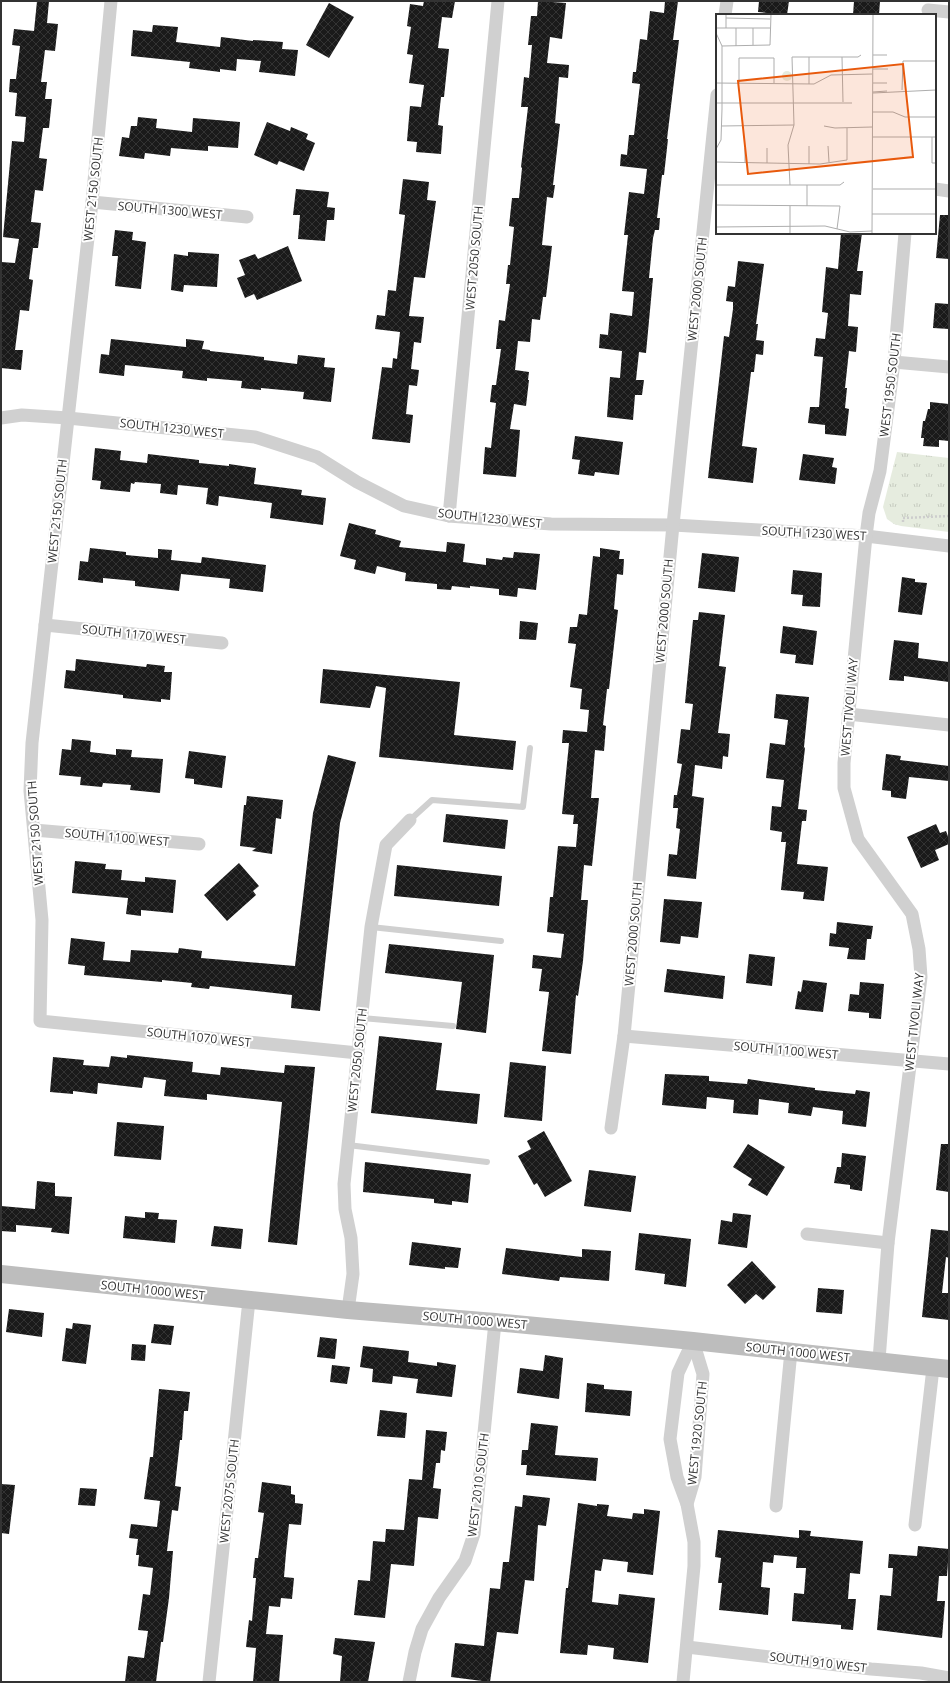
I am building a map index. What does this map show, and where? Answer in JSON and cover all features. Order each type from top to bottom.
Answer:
[{"type":"main road","name":"SOUTH 1000 WEST","points":[[1,1274],[348,1310],[495,1322],[693,1341],[879,1360],[941,1369]]},
{"type":"street","name":"WEST 2150 SOUTH","points":[[40,1021],[42,920],[30,791],[32,743],[92,202],[111,1]]},
{"type":"street","name":"WEST 2050 SOUTH","points":[[449,516],[498,1]]},
{"type":"street","points":[[725,14],[727,1]]},
{"type":"street","points":[[928,9],[949,12]]},
{"type":"street","name":"WEST 2000 SOUTH","points":[[611,1128],[624,1036],[673,525],[716,105]]},
{"type":"street","points":[[936,189],[949,191]]},
{"type":"street","name":"SOUTH 1300 WEST","points":[[92,202],[247,217]]},
{"type":"street","name":"WEST 1950 SOUTH","points":[[866,536],[869,513],[880,470],[894,362],[905,234]]},
{"type":"street","points":[[894,362],[949,367]]},
{"type":"street","name":"SOUTH 1230 WEST","points":[[1,418],[22,416],[68,418],[255,437],[317,457],[357,482],[404,506],[449,516],[551,524],[673,525],[866,536],[949,546]]},
{"type":"street","name":"WEST TIVOLI WAY","points":[[866,536],[848,714],[844,763],[844,788],[858,839],[912,914],[919,949],[921,977],[888,1243],[879,1360]]},
{"type":"street","name":"SOUTH 1170 WEST","points":[[45,625],[222,643]]},
{"type":"street","points":[[848,714],[949,725]]},
{"type":"street","name":"WEST 2050 SOUTH","points":[[348,1310],[353,1274],[351,1238],[345,1209],[344,1184],[371,927],[386,845],[410,820]]},
{"type":"street","name":"SOUTH 1100 WEST","points":[[34,830],[199,844]]},
{"type":"street","name":"SOUTH 1070 WEST","points":[[40,1021],[358,1053]]},
{"type":"street","name":"SOUTH 1100 WEST","points":[[624,1036],[949,1064]]},
{"type":"street","points":[[807,1234],[888,1243]]},
{"type":"street","name":"WEST 2075 SOUTH","points":[[209,1682],[249,1300]]},
{"type":"street","name":"WEST 2010 SOUTH","points":[[410,1682],[415,1652],[422,1629],[439,1598],[465,1561],[474,1534],[495,1322]]},
{"type":"street","name":"WEST 1920 SOUTH","points":[[687,1504],[695,1477],[703,1374],[693,1341]]},
{"type":"street","name":"WEST 1920 SOUTH","points":[[683,1682],[694,1560],[694,1542],[687,1504],[677,1477],[670,1439],[678,1373],[693,1341]]},
{"type":"street","points":[[776,1506],[791,1351]]},
{"type":"street","points":[[915,1524],[941,1369]]},
{"type":"street","name":"SOUTH 910 WEST","points":[[687,1647],[871,1669],[921,1673],[949,1678]]},
{"type":"lane","points":[[410,820],[432,800],[523,807],[530,748]]},
{"type":"lane","points":[[371,927],[501,941]]},
{"type":"lane","points":[[362,1018],[453,1026]]},
{"type":"lane","points":[[348,1145],[487,1162]]},
{"type":"path","points":[[903,522],[903,518],[949,516]]},
{"type":"green space","points":[[897,452],[949,458],[949,532],[901,526],[894,524],[887,519],[883,507]]},
{"type":"building","points":[[37,1],[49,1],[47,23],[58,24],[55,51],[45,50],[41,82],[47,82],[45,99],[52,99],[49,128],[43,128],[39,158],[47,159],[43,191],[35,190],[31,222],[41,223],[38,248],[33,248],[29,279],[33,280],[29,311],[20,310],[15,350],[23,350],[21,370],[1,368],[1,262],[15,263],[19,239],[3,237],[12,141],[24,142],[26,117],[15,116],[17,93],[9,92],[10,79],[16,79],[20,46],[12,45],[14,29],[34,31]]},
{"type":"building","points":[[424,1],[455,1],[452,18],[442,17],[438,48],[449,49],[444,97],[441,97],[438,125],[443,126],[441,154],[416,152],[417,142],[407,141],[410,106],[421,107],[424,85],[409,83],[413,55],[407,54],[411,27],[407,26],[410,4],[423,6]]},
{"type":"building","points":[[538,1],[566,3],[562,39],[550,37],[547,63],[569,65],[568,78],[559,77],[555,123],[560,124],[553,185],[555,185],[553,198],[547,197],[542,245],[552,246],[546,297],[543,297],[540,320],[532,319],[530,342],[518,341],[515,370],[529,372],[529,380],[526,406],[514,404],[510,429],[520,430],[516,477],[483,474],[485,447],[491,448],[496,403],[490,402],[492,385],[496,385],[501,349],[496,349],[499,320],[505,321],[510,284],[506,284],[508,265],[510,265],[514,227],[509,226],[512,198],[519,198],[528,107],[521,107],[524,77],[529,78],[532,45],[528,45],[531,16],[537,16]]},
{"type":"building","points":[[665,1],[678,1],[673,40],[679,40],[664,175],[662,175],[657,218],[660,218],[659,230],[655,230],[653,238],[649,278],[653,278],[646,353],[639,352],[636,380],[644,380],[642,395],[635,395],[633,420],[607,417],[610,377],[620,378],[622,351],[599,348],[600,334],[608,335],[610,313],[632,316],[634,292],[622,291],[628,235],[624,235],[629,192],[644,194],[647,169],[620,166],[621,154],[627,155],[629,135],[634,135],[640,84],[632,83],[633,72],[636,72],[640,39],[647,40],[650,11],[664,13]]},
{"type":"building","points":[[759,1],[789,1],[787,14],[758,12]]},
{"type":"building","points":[[854,1],[880,1],[879,14],[853,14]]},
{"type":"building","points":[[329,3],[354,17],[329,58],[306,45]]},
{"type":"building","points":[[153,25],[178,27],[176,42],[220,47],[221,37],[253,41],[283,42],[282,49],[298,50],[295,76],[259,72],[261,61],[237,59],[236,71],[220,69],[220,72],[189,68],[190,62],[131,56],[133,30],[152,32]]},
{"type":"building","points":[[138,117],[157,119],[156,128],[192,132],[193,118],[240,122],[238,148],[208,146],[208,151],[171,148],[170,156],[145,153],[144,159],[119,156],[122,137],[129,138],[131,126],[137,126]]},
{"type":"building","points":[[267,122],[290,131],[291,127],[308,134],[306,139],[315,143],[304,171],[279,161],[277,165],[254,155]]},
{"type":"building","points":[[403,179],[429,182],[427,200],[436,201],[425,278],[414,277],[409,316],[424,317],[421,343],[414,342],[411,369],[419,370],[417,386],[409,385],[406,414],[413,415],[410,443],[372,439],[382,367],[392,368],[393,358],[397,359],[400,332],[375,329],[377,315],[385,316],[388,290],[396,291],[405,215],[399,214]]},
{"type":"building","points":[[296,189],[329,192],[327,207],[335,208],[334,220],[327,220],[325,241],[298,239],[300,215],[293,215]]},
{"type":"building","points":[[940,215],[949,215],[949,259],[936,258]]},
{"type":"building","points":[[115,230],[133,232],[132,240],[146,242],[141,289],[115,286],[118,256],[112,256]]},
{"type":"building","points":[[841,234],[862,234],[857,271],[863,271],[861,295],[850,294],[848,326],[858,327],[856,352],[849,351],[845,388],[847,388],[845,408],[849,409],[846,436],[825,434],[825,425],[808,423],[810,407],[819,407],[823,357],[814,356],[816,338],[825,339],[828,313],[822,312],[826,267],[838,269]]},
{"type":"building","points":[[288,246],[302,281],[257,300],[254,294],[245,298],[237,278],[245,275],[239,260],[255,254],[258,259]]},
{"type":"building","points":[[188,252],[219,254],[217,287],[184,285],[183,292],[171,290],[174,254],[188,256]]},
{"type":"building","points":[[738,261],[764,264],[756,324],[758,324],[756,340],[764,341],[763,355],[756,354],[754,372],[751,372],[742,446],[757,448],[753,483],[708,478],[724,336],[729,337],[733,309],[733,302],[726,301],[728,286],[735,287]]},
{"type":"building","points":[[935,303],[949,304],[949,329],[933,328]]},
{"type":"building","points":[[111,339],[186,347],[186,339],[204,341],[202,349],[210,351],[264,357],[264,360],[297,364],[298,355],[325,358],[324,367],[335,368],[331,402],[303,399],[304,392],[261,388],[261,390],[241,388],[242,381],[207,378],[207,381],[182,378],[183,371],[125,365],[124,376],[99,373],[101,354],[109,355]]},
{"type":"building","points":[[930,402],[949,404],[949,441],[939,440],[939,447],[923,446],[924,438],[921,438],[923,421],[925,421],[928,409],[930,409]]},
{"type":"building","points":[[575,436],[623,442],[619,475],[595,472],[594,476],[578,474],[580,460],[572,459]]},
{"type":"building","points":[[95,448],[121,451],[120,460],[147,463],[148,454],[199,460],[199,463],[229,466],[229,464],[256,468],[254,484],[302,490],[301,495],[326,498],[323,525],[270,518],[272,503],[219,496],[218,506],[206,504],[208,488],[178,485],[177,495],[160,493],[161,484],[131,483],[130,492],[100,489],[101,481],[92,480]]},
{"type":"building","points":[[803,454],[834,458],[832,467],[837,468],[835,484],[799,480]]},
{"type":"building","points":[[349,523],[376,530],[375,534],[401,541],[399,547],[446,552],[447,542],[465,544],[463,562],[486,565],[486,558],[502,560],[503,557],[513,558],[514,552],[540,554],[536,590],[518,588],[517,597],[499,595],[499,589],[470,586],[470,588],[452,586],[451,590],[437,589],[437,584],[405,581],[406,573],[377,566],[375,574],[354,569],[356,560],[340,556]]},
{"type":"building","points":[[90,548],[126,552],[126,555],[158,558],[158,549],[172,550],[171,560],[201,563],[202,557],[266,565],[263,592],[229,588],[230,579],[181,574],[179,591],[135,586],[135,581],[103,578],[103,583],[78,580],[80,561],[88,562]]},
{"type":"building","points":[[600,548],[620,551],[619,559],[624,559],[623,575],[617,574],[614,609],[618,610],[609,689],[607,689],[603,725],[606,726],[604,751],[595,750],[591,798],[599,798],[592,866],[584,865],[581,900],[588,900],[583,961],[578,996],[576,995],[571,1054],[542,1051],[549,992],[539,991],[542,969],[532,968],[533,955],[561,958],[564,934],[547,932],[550,897],[553,897],[558,846],[576,847],[578,824],[573,824],[574,815],[562,814],[569,743],[562,743],[563,730],[587,732],[589,710],[580,709],[582,689],[570,687],[576,644],[568,643],[570,627],[577,627],[579,614],[587,615],[593,556],[600,557]]},
{"type":"building","points":[[702,553],[739,557],[735,592],[698,588]]},
{"type":"building","points":[[793,570],[822,573],[820,607],[802,606],[803,595],[791,594]]},
{"type":"building","points":[[902,577],[915,579],[915,582],[927,583],[922,615],[898,612]]},
{"type":"building","points":[[699,612],[725,615],[719,666],[726,667],[718,733],[730,734],[728,757],[723,756],[722,769],[695,765],[692,796],[704,798],[696,879],[667,876],[669,854],[677,855],[680,829],[676,828],[678,808],[673,808],[674,795],[677,795],[682,764],[677,763],[681,729],[690,730],[693,704],[685,703],[693,620],[698,620]]},
{"type":"building","points":[[520,621],[538,623],[536,640],[519,639]]},
{"type":"building","points":[[783,626],[817,631],[813,665],[795,663],[796,655],[780,653]]},
{"type":"building","points":[[894,640],[919,643],[918,658],[949,662],[949,682],[904,676],[904,681],[889,680]]},
{"type":"building","points":[[76,659],[146,667],[147,664],[165,666],[164,672],[172,672],[170,700],[161,699],[161,702],[123,698],[123,695],[64,688],[66,670],[75,671]]},
{"type":"building","points":[[323,669],[460,682],[454,735],[516,741],[513,770],[379,757],[386,688],[376,686],[370,708],[320,703]]},
{"type":"building","points":[[776,694],[809,697],[798,809],[807,810],[806,821],[802,821],[797,864],[828,867],[824,901],[803,899],[804,892],[781,890],[786,842],[781,842],[782,832],[770,830],[772,806],[781,807],[784,780],[766,778],[770,743],[785,745],[788,720],[774,718]]},
{"type":"building","points":[[72,739],[91,741],[90,752],[116,755],[116,749],[132,750],[131,757],[163,759],[160,793],[130,790],[131,785],[103,783],[102,787],[80,785],[81,777],[59,775],[62,749],[71,750]]},
{"type":"building","points":[[189,751],[226,756],[222,788],[194,784],[194,779],[185,778]]},
{"type":"building","points":[[886,754],[901,756],[900,760],[949,766],[949,781],[909,777],[906,799],[891,797],[891,791],[882,790]]},
{"type":"building","points":[[328,755],[356,762],[340,823],[320,1011],[291,1008],[292,995],[210,986],[209,989],[191,987],[192,983],[162,980],[162,982],[84,975],[85,966],[68,964],[71,938],[105,942],[103,960],[130,962],[131,950],[178,953],[179,948],[202,951],[201,958],[295,966],[313,813]]},
{"type":"building","points":[[247,796],[283,800],[281,819],[276,818],[272,854],[252,851],[256,848],[240,846],[244,805],[246,805]]},
{"type":"building","points":[[446,814],[508,820],[505,849],[443,842]]},
{"type":"building","points":[[936,824],[940,833],[946,831],[949,844],[935,850],[939,860],[921,868],[907,837]]},
{"type":"building","points":[[75,861],[106,864],[105,869],[122,870],[121,880],[145,882],[145,877],[176,880],[173,913],[141,910],[141,916],[126,914],[128,898],[72,893]]},
{"type":"building","points":[[239,863],[259,886],[253,891],[256,895],[227,921],[204,895]]},
{"type":"building","points":[[397,865],[502,876],[499,906],[394,896]]},
{"type":"building","points":[[664,899],[702,902],[698,938],[681,936],[680,944],[660,942]]},
{"type":"building","points":[[837,922],[873,926],[871,939],[867,939],[865,960],[847,959],[849,948],[829,946],[830,933],[836,934]]},
{"type":"building","points":[[389,944],[494,955],[486,1033],[456,1029],[462,982],[385,973]]},
{"type":"building","points":[[749,954],[775,957],[772,986],[746,983]]},
{"type":"building","points":[[667,969],[725,976],[723,999],[664,992]]},
{"type":"building","points":[[803,980],[827,983],[823,1012],[795,1009],[798,991],[801,992]]},
{"type":"building","points":[[860,982],[884,984],[881,1019],[869,1018],[869,1013],[848,1011],[850,994],[859,995]]},
{"type":"building","points":[[379,1036],[442,1043],[436,1090],[480,1094],[477,1124],[371,1113]]},
{"type":"building","points":[[127,1055],[193,1062],[192,1072],[220,1075],[221,1067],[284,1073],[285,1065],[315,1067],[297,1245],[268,1242],[282,1102],[207,1094],[207,1100],[164,1096],[166,1080],[144,1077],[142,1088],[98,1083],[97,1094],[73,1091],[73,1094],[50,1092],[53,1057],[84,1060],[83,1065],[109,1067],[111,1056],[127,1058]]},
{"type":"building","points":[[510,1062],[546,1066],[542,1121],[504,1117]]},
{"type":"building","points":[[665,1074],[709,1076],[709,1081],[747,1084],[748,1079],[815,1088],[815,1090],[855,1094],[856,1090],[870,1092],[866,1127],[842,1124],[843,1111],[813,1107],[811,1116],[788,1113],[789,1103],[759,1099],[758,1115],[733,1113],[734,1100],[707,1097],[706,1109],[662,1105]]},
{"type":"building","points":[[117,1122],[164,1126],[161,1160],[114,1156]]},
{"type":"building","points":[[544,1131],[572,1181],[545,1197],[537,1183],[534,1185],[518,1156],[531,1149],[527,1141]]},
{"type":"building","points":[[748,1144],[785,1167],[767,1196],[748,1185],[752,1179],[733,1167]]},
{"type":"building","points":[[941,1144],[949,1144],[949,1192],[936,1190]]},
{"type":"building","points":[[842,1153],[866,1156],[862,1191],[850,1189],[850,1185],[834,1183],[837,1167],[841,1167]]},
{"type":"building","points":[[365,1162],[471,1174],[468,1203],[452,1201],[452,1205],[434,1203],[434,1199],[363,1192]]},
{"type":"building","points":[[589,1170],[636,1176],[631,1212],[584,1206]]},
{"type":"building","points":[[37,1181],[55,1183],[55,1196],[72,1197],[69,1234],[51,1232],[52,1228],[16,1225],[16,1232],[1,1231],[1,1206],[35,1209]]},
{"type":"building","points":[[145,1212],[159,1213],[158,1219],[177,1220],[175,1243],[123,1238],[125,1216],[145,1218]]},
{"type":"building","points":[[733,1213],[751,1215],[747,1248],[718,1244],[721,1220],[732,1222]]},
{"type":"building","points":[[214,1226],[243,1229],[241,1249],[211,1246]]},
{"type":"building","points":[[931,1229],[949,1231],[949,1258],[946,1257],[942,1293],[949,1293],[949,1320],[922,1317]]},
{"type":"building","points":[[639,1233],[691,1239],[686,1287],[664,1284],[665,1274],[635,1270]]},
{"type":"building","points":[[412,1242],[461,1248],[458,1268],[445,1267],[445,1269],[409,1265]]},
{"type":"building","points":[[506,1248],[582,1257],[582,1249],[611,1251],[609,1281],[560,1277],[559,1281],[502,1274]]},
{"type":"building","points":[[752,1261],[776,1287],[763,1300],[756,1294],[745,1304],[727,1285]]},
{"type":"building","points":[[818,1288],[844,1290],[842,1314],[816,1312]]},
{"type":"building","points":[[9,1309],[44,1313],[42,1337],[6,1332]]},
{"type":"building","points":[[73,1323],[91,1325],[86,1364],[62,1361],[66,1328],[72,1329]]},
{"type":"building","points":[[154,1324],[174,1326],[171,1345],[151,1343]]},
{"type":"building","points":[[320,1337],[337,1339],[335,1359],[317,1357]]},
{"type":"building","points":[[132,1344],[146,1345],[145,1361],[131,1360]]},
{"type":"building","points":[[363,1346],[409,1351],[408,1362],[437,1366],[437,1362],[456,1365],[452,1397],[416,1393],[418,1379],[393,1376],[392,1384],[372,1382],[373,1369],[360,1367]]},
{"type":"building","points":[[545,1355],[563,1358],[559,1399],[517,1393],[520,1368],[543,1371]]},
{"type":"building","points":[[332,1365],[350,1367],[347,1384],[330,1382]]},
{"type":"building","points":[[587,1383],[604,1385],[604,1389],[632,1391],[630,1416],[585,1412]]},
{"type":"building","points":[[159,1389],[190,1392],[188,1411],[184,1411],[182,1440],[180,1440],[175,1486],[181,1487],[178,1511],[172,1510],[167,1551],[173,1551],[169,1598],[156,1682],[125,1682],[128,1656],[144,1658],[148,1631],[138,1630],[143,1594],[150,1595],[153,1568],[138,1566],[139,1555],[136,1555],[138,1539],[129,1538],[131,1524],[157,1527],[160,1501],[144,1499],[150,1457],[153,1457]]},
{"type":"building","points":[[380,1410],[407,1413],[405,1438],[377,1436]]},
{"type":"building","points":[[531,1423],[558,1426],[555,1455],[598,1458],[596,1481],[526,1475],[527,1465],[521,1465],[522,1450],[528,1450]]},
{"type":"building","points":[[426,1430],[447,1432],[445,1451],[441,1450],[440,1463],[436,1463],[433,1488],[441,1489],[438,1519],[418,1517],[414,1566],[391,1564],[385,1618],[354,1615],[358,1580],[370,1581],[373,1541],[385,1542],[386,1529],[404,1530],[409,1479],[422,1480]]},
{"type":"building","points":[[262,1482],[291,1486],[291,1494],[295,1495],[295,1503],[303,1504],[301,1525],[289,1524],[284,1577],[294,1578],[292,1599],[281,1598],[280,1607],[269,1606],[266,1634],[283,1635],[279,1682],[253,1682],[256,1648],[246,1647],[249,1620],[252,1621],[256,1578],[253,1578],[255,1558],[258,1558],[264,1513],[258,1512]]},
{"type":"building","points":[[1,1484],[15,1485],[9,1534],[1,1533]]},
{"type":"building","points":[[80,1488],[97,1489],[95,1506],[78,1505]]},
{"type":"building","points":[[523,1495],[550,1498],[546,1526],[538,1525],[534,1581],[525,1580],[518,1634],[497,1632],[490,1682],[451,1677],[455,1643],[484,1646],[490,1588],[500,1589],[503,1562],[509,1562],[515,1506],[522,1507]]},
{"type":"building","points":[[578,1503],[597,1506],[597,1504],[609,1505],[607,1516],[632,1519],[633,1513],[644,1514],[644,1509],[660,1511],[653,1575],[627,1572],[628,1562],[603,1559],[601,1571],[595,1570],[592,1602],[618,1605],[619,1594],[655,1598],[648,1663],[613,1659],[614,1648],[588,1645],[587,1655],[560,1653],[566,1588],[568,1588]]},
{"type":"building","points":[[718,1530],[799,1538],[799,1530],[811,1531],[810,1536],[863,1541],[860,1574],[850,1573],[848,1599],[856,1599],[853,1630],[841,1629],[841,1625],[792,1621],[794,1593],[804,1594],[806,1568],[796,1568],[797,1557],[774,1555],[773,1563],[763,1562],[761,1587],[770,1588],[768,1615],[719,1610],[722,1583],[718,1583],[721,1558],[715,1557]]},
{"type":"building","points":[[918,1546],[949,1549],[947,1576],[939,1576],[937,1601],[945,1601],[942,1638],[877,1630],[880,1595],[891,1596],[893,1568],[888,1568],[889,1554],[917,1556]]},
{"type":"building","points":[[335,1638],[375,1642],[368,1682],[340,1682],[342,1656],[333,1654]]}]
